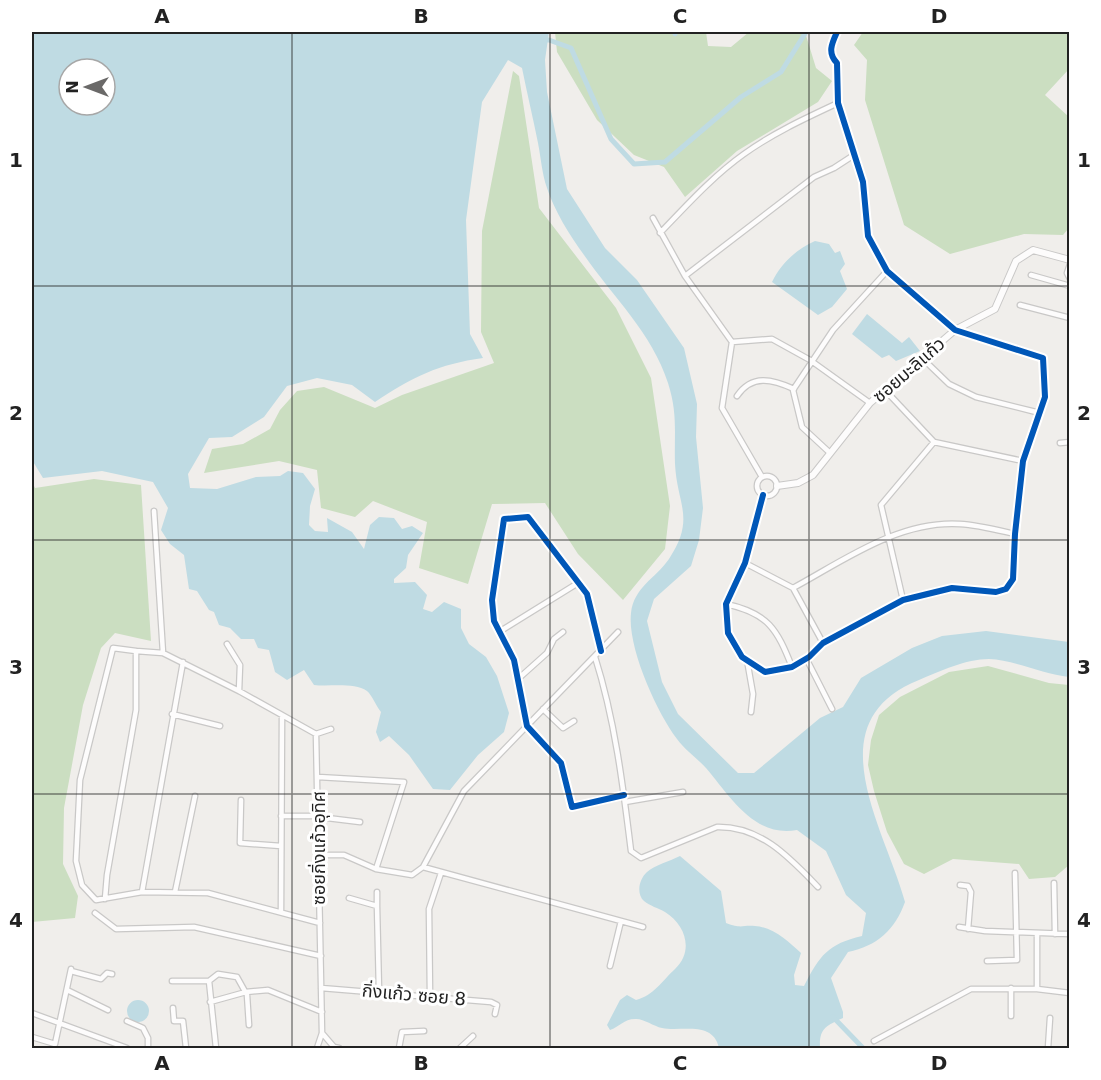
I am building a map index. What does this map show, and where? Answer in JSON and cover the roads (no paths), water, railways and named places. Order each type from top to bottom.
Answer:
[{"type":"street","points":[[762,477],[757,485],[763,495],[745,563],[726,604],[728,633],[742,657],[765,672],[792,666],[806,658],[823,643],[903,600],[952,588],[996,592],[1006,589],[1013,579],[1015,534],[1023,461],[1045,397],[1043,358],[955,330],[887,271],[868,236],[863,182],[837,103],[837,63],[831,57],[831,51],[837,32]]},
{"type":"street","points":[[660,233],[694,198],[743,154],[837,103]]},
{"type":"street","points":[[686,276],[814,177],[854,155]]},
{"type":"street","points":[[653,218],[686,276],[732,342],[722,408],[762,477]]},
{"type":"street","name":"ซอยมะลิแก้ว","points":[[777,486],[798,483],[813,476],[829,452],[870,403],[955,330],[995,309],[1016,261],[1033,250],[1070,262]]},
{"type":"street","points":[[1070,262],[1067,273],[1070,279]]},
{"type":"street","points":[[829,452],[802,427],[795,407],[794,388],[810,360],[833,330],[887,271]]},
{"type":"street","points":[[1031,275],[1070,286]]},
{"type":"street","points":[[1020,305],[1070,318]]},
{"type":"street","points":[[732,342],[772,339],[810,360],[870,403]]},
{"type":"street","points":[[922,358],[950,384],[976,397],[1040,413]]},
{"type":"street","points":[[737,396],[744,385],[762,379],[794,388]]},
{"type":"street","points":[[885,390],[934,442],[1023,461]]},
{"type":"street","points":[[903,600],[881,505],[934,442]]},
{"type":"street","points":[[1060,443],[1070,442]]},
{"type":"street","points":[[762,477],[772,477],[777,486],[773,494],[763,495]]},
{"type":"street","points":[[154,511],[163,652]]},
{"type":"street","points":[[601,651],[587,594],[528,517],[504,519],[492,600],[494,621],[514,660],[526,726],[561,763],[572,807],[624,795]]},
{"type":"street","points":[[793,588],[887,537],[930,526],[959,524],[1015,534]]},
{"type":"street","points":[[745,563],[793,588],[823,643]]},
{"type":"street","points":[[499,632],[578,583]]},
{"type":"street","points":[[726,604],[765,618],[779,637],[792,666]]},
{"type":"street","points":[[518,679],[547,653],[555,639],[563,632]]},
{"type":"street","points":[[319,855],[344,855],[376,869],[412,875],[423,867],[464,791],[618,632]]},
{"type":"street","points":[[227,644],[240,665],[239,691]]},
{"type":"street","points":[[320,923],[208,893],[142,892],[96,900],[82,885],[76,861],[80,780],[113,648],[163,652],[316,734],[331,729]]},
{"type":"street","points":[[105,899],[107,875],[136,710],[136,651]]},
{"type":"street","points":[[595,657],[604,686],[624,795],[631,851],[641,858],[717,827],[730,827],[780,848],[818,887]]},
{"type":"street","points":[[806,658],[832,709]]},
{"type":"street","points":[[747,660],[753,694],[751,712]]},
{"type":"street","points":[[142,892],[183,662]]},
{"type":"street","points":[[543,709],[563,728],[574,721]]},
{"type":"street","points":[[172,714],[220,726]]},
{"type":"street","points":[[281,912],[282,715]]},
{"type":"street","name":"ซอยกิ่งแก้วอุทิศ","points":[[316,734],[322,1012],[322,1033],[317,1048]]},
{"type":"street","points":[[318,777],[404,782],[376,869]]},
{"type":"street","points":[[625,802],[683,792]]},
{"type":"street","points":[[175,892],[195,796]]},
{"type":"street","points":[[241,800],[240,843],[281,846]]},
{"type":"street","points":[[281,816],[319,816],[360,822]]},
{"type":"street","points":[[423,867],[643,927]]},
{"type":"street","points":[[430,996],[429,909],[441,873]]},
{"type":"street","points":[[987,961],[1016,961],[1015,873]]},
{"type":"street","points":[[1054,883],[1055,934]]},
{"type":"street","points":[[960,885],[968,886],[971,892],[968,929]]},
{"type":"street","points":[[377,892],[379,991]]},
{"type":"street","points":[[349,898],[377,906]]},
{"type":"street","points":[[95,913],[116,929],[194,927],[321,956]]},
{"type":"street","points":[[610,966],[621,921]]},
{"type":"street","points":[[959,927],[1016,933],[1070,934]]},
{"type":"street","points":[[1037,933],[1037,989]]},
{"type":"street","points":[[32,1037],[55,1044],[71,970],[102,979],[107,973],[112,974]]},
{"type":"street","points":[[172,981],[209,981],[218,974],[230,974],[237,977],[245,992],[249,1025]]},
{"type":"street","points":[[209,981],[216,1048]]},
{"type":"street","name":"กิ่งแก้ว ซอย 8","points":[[321,988],[496,1002],[495,1014]]},
{"type":"street","points":[[1011,988],[1011,1016]]},
{"type":"street","points":[[874,1041],[971,989],[1037,989],[1070,993]]},
{"type":"street","points":[[67,990],[108,1010]]},
{"type":"street","points":[[210,1002],[245,992],[268,990],[322,1012]]},
{"type":"street","points":[[173,1008],[174,1021],[183,1021],[186,1048]]},
{"type":"street","points":[[32,1013],[127,1048]]},
{"type":"street","points":[[1048,1048],[1050,1018]]},
{"type":"street","points":[[127,1021],[143,1028],[148,1038],[148,1048]]},
{"type":"street","points":[[399,1048],[402,1032],[424,1031]]},
{"type":"street","points":[[322,1033],[334,1047],[339,1048]]},
{"type":"street","points":[[460,1048],[473,1036]]},
{"type":"water","points":[[32,32],[549,32],[545,60],[547,92],[567,189],[605,248],[637,280],[684,348],[697,404],[696,437],[703,508],[699,540],[691,566],[654,599],[647,621],[662,682],[678,714],[738,773],[754,773],[820,718],[843,707],[861,678],[912,648],[942,636],[986,631],[1069,642],[1069,677],[999,660],[971,661],[919,680],[887,699],[870,722],[863,749],[865,779],[873,810],[905,902],[890,929],[868,946],[848,952],[831,978],[843,1018],[825,1028],[821,1036],[820,1048],[719,1048],[716,1039],[703,1030],[662,1028],[638,1019],[628,1020],[610,1030],[607,1025],[620,1000],[627,995],[636,1000],[648,995],[675,969],[684,954],[685,939],[678,924],[665,912],[644,901],[640,894],[642,879],[647,872],[658,865],[680,856],[721,891],[726,923],[735,926],[762,927],[791,944],[801,953],[794,975],[795,985],[804,986],[826,952],[850,939],[862,936],[866,913],[846,895],[826,851],[797,830],[782,831],[768,828],[744,813],[706,768],[677,739],[661,713],[645,679],[631,627],[633,604],[636,596],[669,559],[682,533],[683,512],[676,478],[675,424],[671,394],[661,365],[652,348],[631,316],[579,248],[554,205],[544,177],[522,68],[508,60],[482,102],[466,220],[470,334],[483,358],[453,364],[426,373],[401,385],[375,402],[352,385],[317,378],[287,386],[264,417],[232,437],[209,438],[188,474],[190,488],[217,489],[256,477],[280,476],[288,471],[303,473],[315,489],[310,506],[309,525],[315,531],[328,532],[327,518],[352,532],[364,549],[370,525],[379,517],[394,518],[402,529],[412,526],[423,533],[408,555],[406,568],[394,579],[394,583],[415,582],[427,595],[423,609],[432,612],[444,602],[461,609],[461,628],[469,644],[486,657],[497,676],[509,713],[504,732],[478,755],[450,790],[433,789],[409,755],[389,736],[380,742],[376,732],[381,712],[367,691],[348,686],[314,685],[304,670],[287,680],[275,672],[269,650],[258,648],[254,639],[241,639],[230,628],[219,625],[214,612],[209,610],[197,591],[189,589],[184,555],[170,544],[161,530],[168,508],[153,482],[102,471],[43,478],[32,460]]},
{"type":"water","points":[[815,241],[829,244],[835,253],[840,251],[845,264],[840,271],[847,289],[832,307],[818,315],[772,282],[790,257]]},
{"type":"water","points":[[867,314],[902,343],[909,337],[920,351],[896,361],[889,355],[882,358],[852,334]]},
{"type":"water","points":[[138,1000],[146,1003],[149,1011],[146,1019],[138,1022],[130,1019],[127,1011],[130,1003]]},
{"type":"waterway","points":[[543,40],[571,48],[611,139],[634,164],[665,162],[741,97],[781,72],[806,32]]},
{"type":"waterway","points":[[833,1017],[863,1048]]}]
